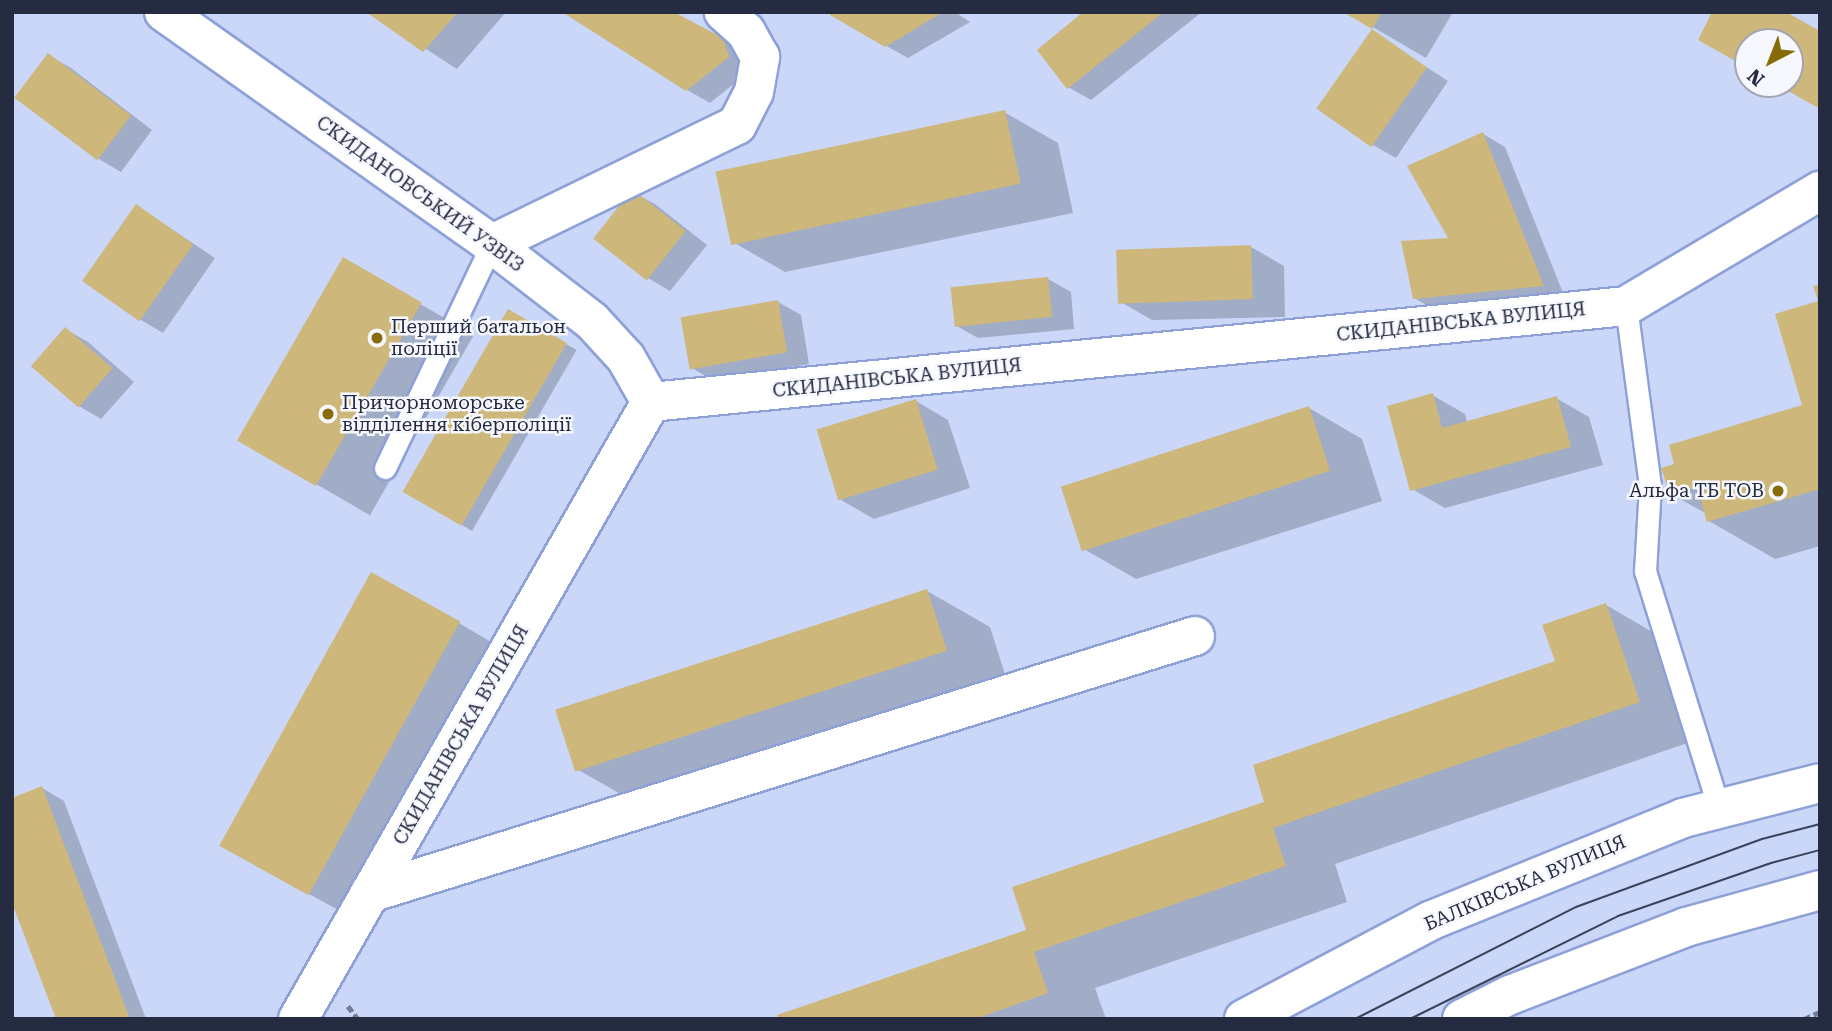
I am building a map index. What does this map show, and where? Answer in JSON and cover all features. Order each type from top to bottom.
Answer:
[{"type":"street","name":"СКИДАНОВСЬКИЙ УЗВІЗ","points":[[164,12],[492,244],[592,321],[626,358],[651,402]]},
{"type":"street","points":[[492,244],[737,125],[754,92],[760,57],[746,32],[724,12]]},
{"type":"street","name":"СКИДАНІВСЬКА ВУЛИЦЯ","points":[[298,1019],[651,402],[1626,306],[1820,191]]},
{"type":"street","points":[[370,893],[1195,636]]},
{"type":"street","name":"БАЛКІВСЬКА ВУЛИЦЯ","points":[[1244,1019],[1433,920],[1683,818],[1820,783]]},
{"type":"street","points":[[1462,1019],[1510,995],[1686,927],[1820,890]]},
{"type":"lane","points":[[385,468],[492,244]]},
{"type":"lane","points":[[1626,306],[1650,485],[1645,571],[1719,808]]},
{"type":"path","points":[[1804,1019],[1814,1017],[1820,1012]]},
{"type":"building","points":[[366,12],[458,12],[423,52]]},
{"type":"building","points":[[562,12],[674,12],[723,38],[729,57],[686,91]]},
{"type":"building","points":[[831,12],[943,12],[885,47],[830,15]]},
{"type":"building","points":[[1083,12],[1164,12],[1067,89],[1037,50]]},
{"type":"building","points":[[1343,12],[1382,12],[1372,29]]},
{"type":"building","points":[[1712,12],[1786,12],[1820,31],[1820,109],[1801,98],[1804,98],[1804,28],[1734,28],[1734,60],[1698,40]]},
{"type":"building","points":[[1372,29],[1427,67],[1371,147],[1316,108]]},
{"type":"building","points":[[48,53],[131,116],[97,160],[14,98]]},
{"type":"building","points":[[1005,110],[1021,183],[731,245],[715,172]]},
{"type":"building","points":[[1483,132],[1544,286],[1413,299],[1401,241],[1448,238],[1407,166]]},
{"type":"building","points":[[632,189],[686,231],[647,281],[593,239]]},
{"type":"building","points":[[136,204],[193,244],[139,321],[82,281]]},
{"type":"building","points":[[1251,245],[1253,299],[1118,304],[1116,250]]},
{"type":"building","points":[[343,257],[422,302],[316,486],[237,441]]},
{"type":"building","points":[[1048,277],[1052,317],[955,327],[951,287]]},
{"type":"building","points":[[1820,284],[1820,489],[1707,522],[1697,487],[1670,495],[1661,468],[1674,464],[1669,445],[1802,405],[1775,314],[1818,301],[1813,286]]},
{"type":"building","points":[[778,300],[787,352],[690,369],[681,317]]},
{"type":"building","points":[[508,309],[567,343],[461,526],[402,492]]},
{"type":"building","points":[[65,327],[113,368],[78,408],[31,366]]},
{"type":"building","points":[[1433,393],[1442,428],[1557,396],[1571,447],[1410,491],[1387,406]]},
{"type":"building","points":[[916,399],[938,470],[838,500],[817,429]]},
{"type":"building","points":[[1309,406],[1330,471],[1082,551],[1061,487]]},
{"type":"building","points":[[371,572],[460,621],[308,895],[219,846]]},
{"type":"building","points":[[927,589],[947,651],[575,772],[555,710]]},
{"type":"building","points":[[1606,603],[1640,702],[1273,828],[1286,866],[1034,952],[1048,993],[975,1019],[778,1019],[777,1015],[1026,930],[1012,887],[1264,802],[1253,765],[1555,661],[1542,625]]},
{"type":"building","points":[[42,786],[130,1019],[56,1019],[12,903],[12,798]]},
{"type":"tram line","points":[[1355,1019],[1576,907],[1762,839],[1820,824]]},
{"type":"tram line","points":[[1410,1019],[1618,916],[1771,863],[1820,850]]},
{"type":"place","name":"Перший батальон поліції","points":[[377,338]]},
{"type":"place","name":"Причорноморське відділення кіберполіції","points":[[328,414]]},
{"type":"place","name":"Альфа ТБ ТОВ","points":[[1778,491]]}]
